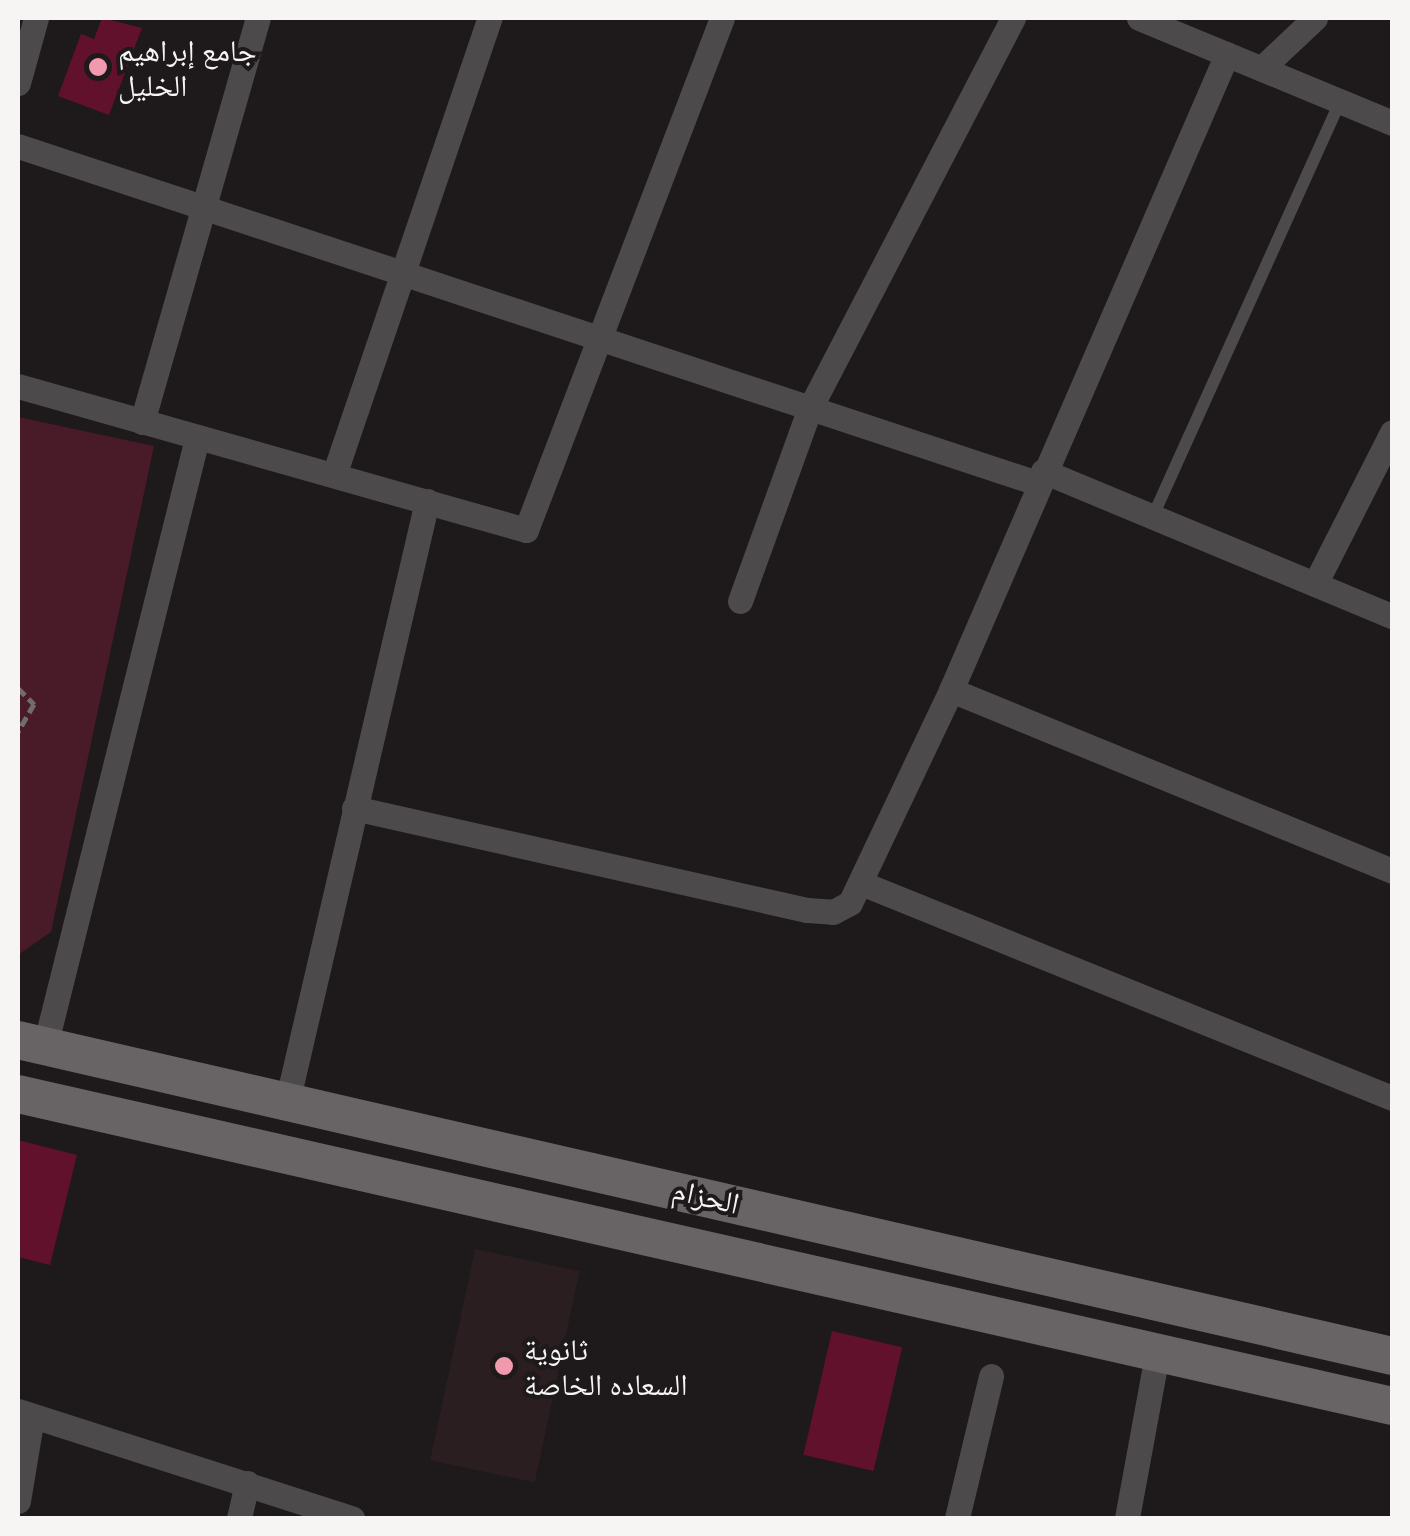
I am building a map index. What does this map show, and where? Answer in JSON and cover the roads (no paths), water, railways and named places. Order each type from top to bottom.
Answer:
[{"type":"main road","name":"الحزام","points":[[31,1043],[288,1098],[1392,1356]]},
{"type":"main road","name":"الحزام","points":[[18,1094],[1392,1406]]},
{"type":"street","points":[[18,83],[36,18]]},
{"type":"street","points":[[142,422],[258,18]]},
{"type":"street","points":[[334,475],[490,18]]},
{"type":"street","points":[[18,386],[526,530],[722,18]]},
{"type":"street","points":[[740,601],[810,408],[1014,18]]},
{"type":"street","points":[[1139,18],[1392,123]]},
{"type":"street","points":[[1262,68],[1314,18]]},
{"type":"street","points":[[354,808],[807,910],[832,912],[850,903],[951,690],[1226,54]]},
{"type":"street","points":[[18,146],[810,408],[1040,477],[1153,516],[1392,616]]},
{"type":"street","points":[[1315,584],[1392,432]]},
{"type":"street","points":[[31,1043],[197,438]]},
{"type":"street","points":[[288,1098],[427,501]]},
{"type":"street","points":[[951,690],[1392,871]]},
{"type":"street","points":[[861,883],[1392,1098]]},
{"type":"street","points":[[1127,1518],[1157,1354]]},
{"type":"street","points":[[957,1518],[992,1376]]},
{"type":"street","points":[[18,1501],[25,1413],[352,1518]]},
{"type":"street","points":[[239,1518],[247,1483]]},
{"type":"lane","points":[[1153,516],[1340,101]]},
{"type":"place","name":"جامع إبراهيم الخليل","points":[[98,67]]},
{"type":"place","name":"ثانوية السعاده الخاصة","points":[[504,1366]]}]
